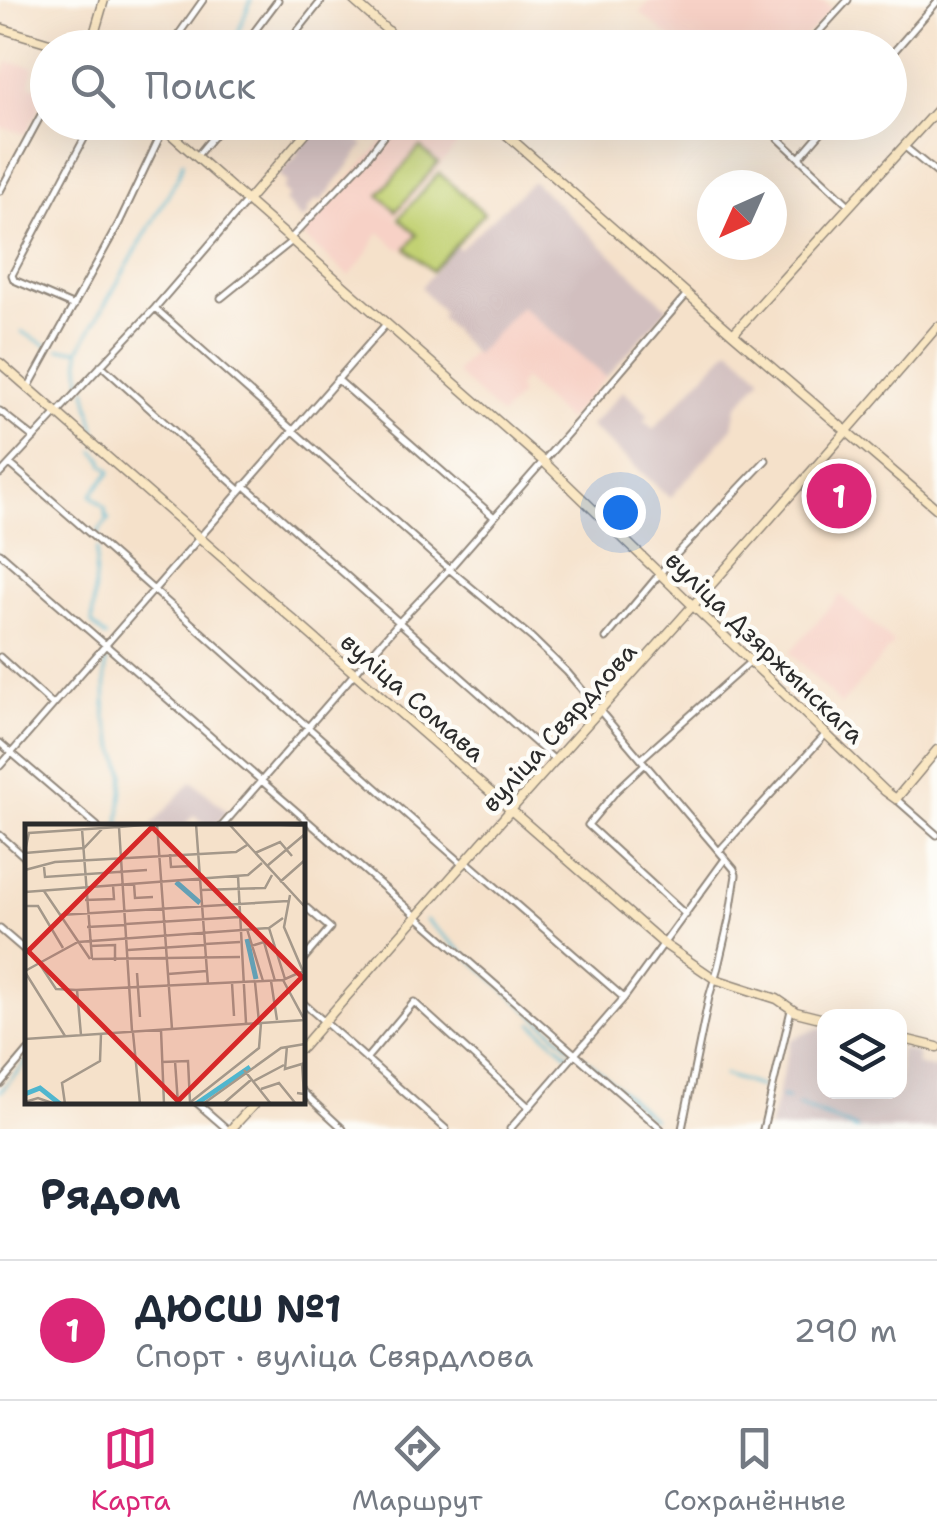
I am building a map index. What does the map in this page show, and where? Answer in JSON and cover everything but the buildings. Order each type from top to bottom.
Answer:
[{"type":"street","points":[[95,30],[104,0]]},
{"type":"street","points":[[182,30],[203,0]]},
{"type":"street","points":[[256,30],[278,0]]},
{"type":"street","points":[[298,30],[322,0]]},
{"type":"street","points":[[354,0],[388,30]]},
{"type":"street","points":[[820,30],[848,0]]},
{"type":"street","points":[[907,36],[937,2]]},
{"type":"street","points":[[0,28],[30,37]]},
{"type":"street","points":[[733,334],[937,110]]},
{"type":"street","points":[[0,190],[30,135]]},
{"type":"street","points":[[74,306],[14,280],[12,274],[83,140]]},
{"type":"street","points":[[28,388],[119,223],[155,140]]},
{"type":"street","name":"вуліца Дзяржынскага","points":[[177,140],[544,460],[825,735],[896,799]]},
{"type":"street","points":[[196,157],[210,140]]},
{"type":"street","points":[[0,474],[155,308],[300,140]]},
{"type":"street","points":[[221,298],[291,240],[380,140]]},
{"type":"street","points":[[513,140],[937,509]]},
{"type":"street","points":[[780,140],[849,205]]},
{"type":"street","points":[[799,158],[814,140]]},
{"type":"street","points":[[903,146],[937,173]]},
{"type":"street","points":[[224,824],[687,293]]},
{"type":"street","points":[[155,308],[532,638],[601,710],[734,869],[729,920],[708,997],[682,1129]]},
{"type":"street","points":[[0,766],[388,323]]},
{"type":"street","name":"вуліца Свярдлова","points":[[305,1045],[937,327]]},
{"type":"street","name":"вуліца Сомава","points":[[0,363],[664,944],[715,979],[817,1017]]},
{"type":"street","points":[[101,366],[400,621],[556,761]]},
{"type":"street","points":[[337,379],[494,517]]},
{"type":"street","points":[[0,411],[34,438]]},
{"type":"street","points":[[606,638],[661,572],[766,460]]},
{"type":"street","points":[[10,464],[307,728],[624,998]]},
{"type":"street","points":[[0,554],[661,1129]]},
{"type":"street","points":[[0,657],[53,706]]},
{"type":"street","points":[[686,915],[588,825],[643,761],[750,661]]},
{"type":"street","points":[[719,851],[825,735]]},
{"type":"street","points":[[0,743],[96,824]]},
{"type":"street","points":[[937,750],[896,799],[937,835]]},
{"type":"street","points":[[0,835],[25,857]]},
{"type":"street","points":[[510,1129],[624,998],[726,858]]},
{"type":"street","points":[[305,907],[330,928],[305,957]]},
{"type":"street","points":[[0,929],[25,950]]},
{"type":"street","points":[[366,1058],[414,1002],[529,1106]]},
{"type":"street","points":[[305,1005],[446,1129]]},
{"type":"street","points":[[763,1129],[792,1010]]},
{"type":"street","points":[[907,1040],[937,1047]]},
{"type":"street","points":[[0,1084],[25,1055]]},
{"type":"street","points":[[305,1094],[344,1129]]},
{"type":"street","points":[[198,1104],[229,1129],[254,1104]]},
{"type":"shaded area","points":[[651,0],[814,0],[832,9],[812,30],[661,30],[640,12]]},
{"type":"shaded area","points":[[8,62],[30,66],[30,126],[26,134],[0,127],[0,84]]},
{"type":"shaded area","points":[[306,140],[358,140],[364,145],[302,220],[285,201],[289,196],[282,188],[287,183],[279,175]]},
{"type":"shaded area","points":[[384,140],[461,140],[395,218],[420,238],[408,253],[379,232],[349,276],[299,233]]},
{"type":"shaded area","points":[[533,181],[668,308],[606,377],[521,306],[475,355],[440,317],[444,314],[421,287],[455,247],[460,249]]},
{"type":"shaded area","points":[[521,306],[606,377],[567,420],[522,378],[517,388],[521,394],[501,416],[456,373],[470,354],[475,354]]},
{"type":"shaded area","points":[[730,348],[762,377],[737,406],[733,427],[670,498],[590,426],[623,391],[649,415],[644,420],[653,429]]},
{"type":"shaded area","points":[[840,595],[894,643],[841,705],[790,652]]},
{"type":"shaded area","points":[[192,781],[228,812],[216,824],[205,824],[194,815],[186,824],[153,824]]},
{"type":"shaded area","points":[[817,1029],[817,1099],[907,1099],[907,1051],[918,1053],[916,1064],[937,1069],[937,1129],[769,1129],[791,1040]]},
{"type":"green space","points":[[420,147],[438,163],[396,211],[379,195]]},
{"type":"green space","points":[[439,173],[484,213],[432,271],[406,248],[417,235],[399,218]]},
{"type":"waterway","points":[[239,30],[251,0]]},
{"type":"waterway","points":[[59,349],[79,350],[183,162]]},
{"type":"waterway","points":[[22,332],[48,346]]},
{"type":"waterway","points":[[79,350],[81,383]]},
{"type":"waterway","points":[[86,389],[98,444]]},
{"type":"waterway","points":[[94,451],[111,471],[91,495],[105,508],[109,519],[97,538]]},
{"type":"waterway","points":[[97,548],[92,624],[106,637]]},
{"type":"waterway","points":[[106,658],[105,716],[124,773],[119,824]]},
{"type":"waterway","points":[[426,920],[575,1051]]},
{"type":"waterway","points":[[532,1023],[570,1056]]},
{"type":"waterway","points":[[584,1057],[653,1119]]},
{"type":"waterway","points":[[0,1092],[25,1063]]},
{"type":"waterway","points":[[724,1075],[762,1087]]},
{"type":"waterway","points":[[782,1097],[788,1099]]},
{"type":"waterway","points":[[798,1105],[857,1129]]},
{"type":"place","name":"ДЮСШ №1","points":[[839,496]]}]
